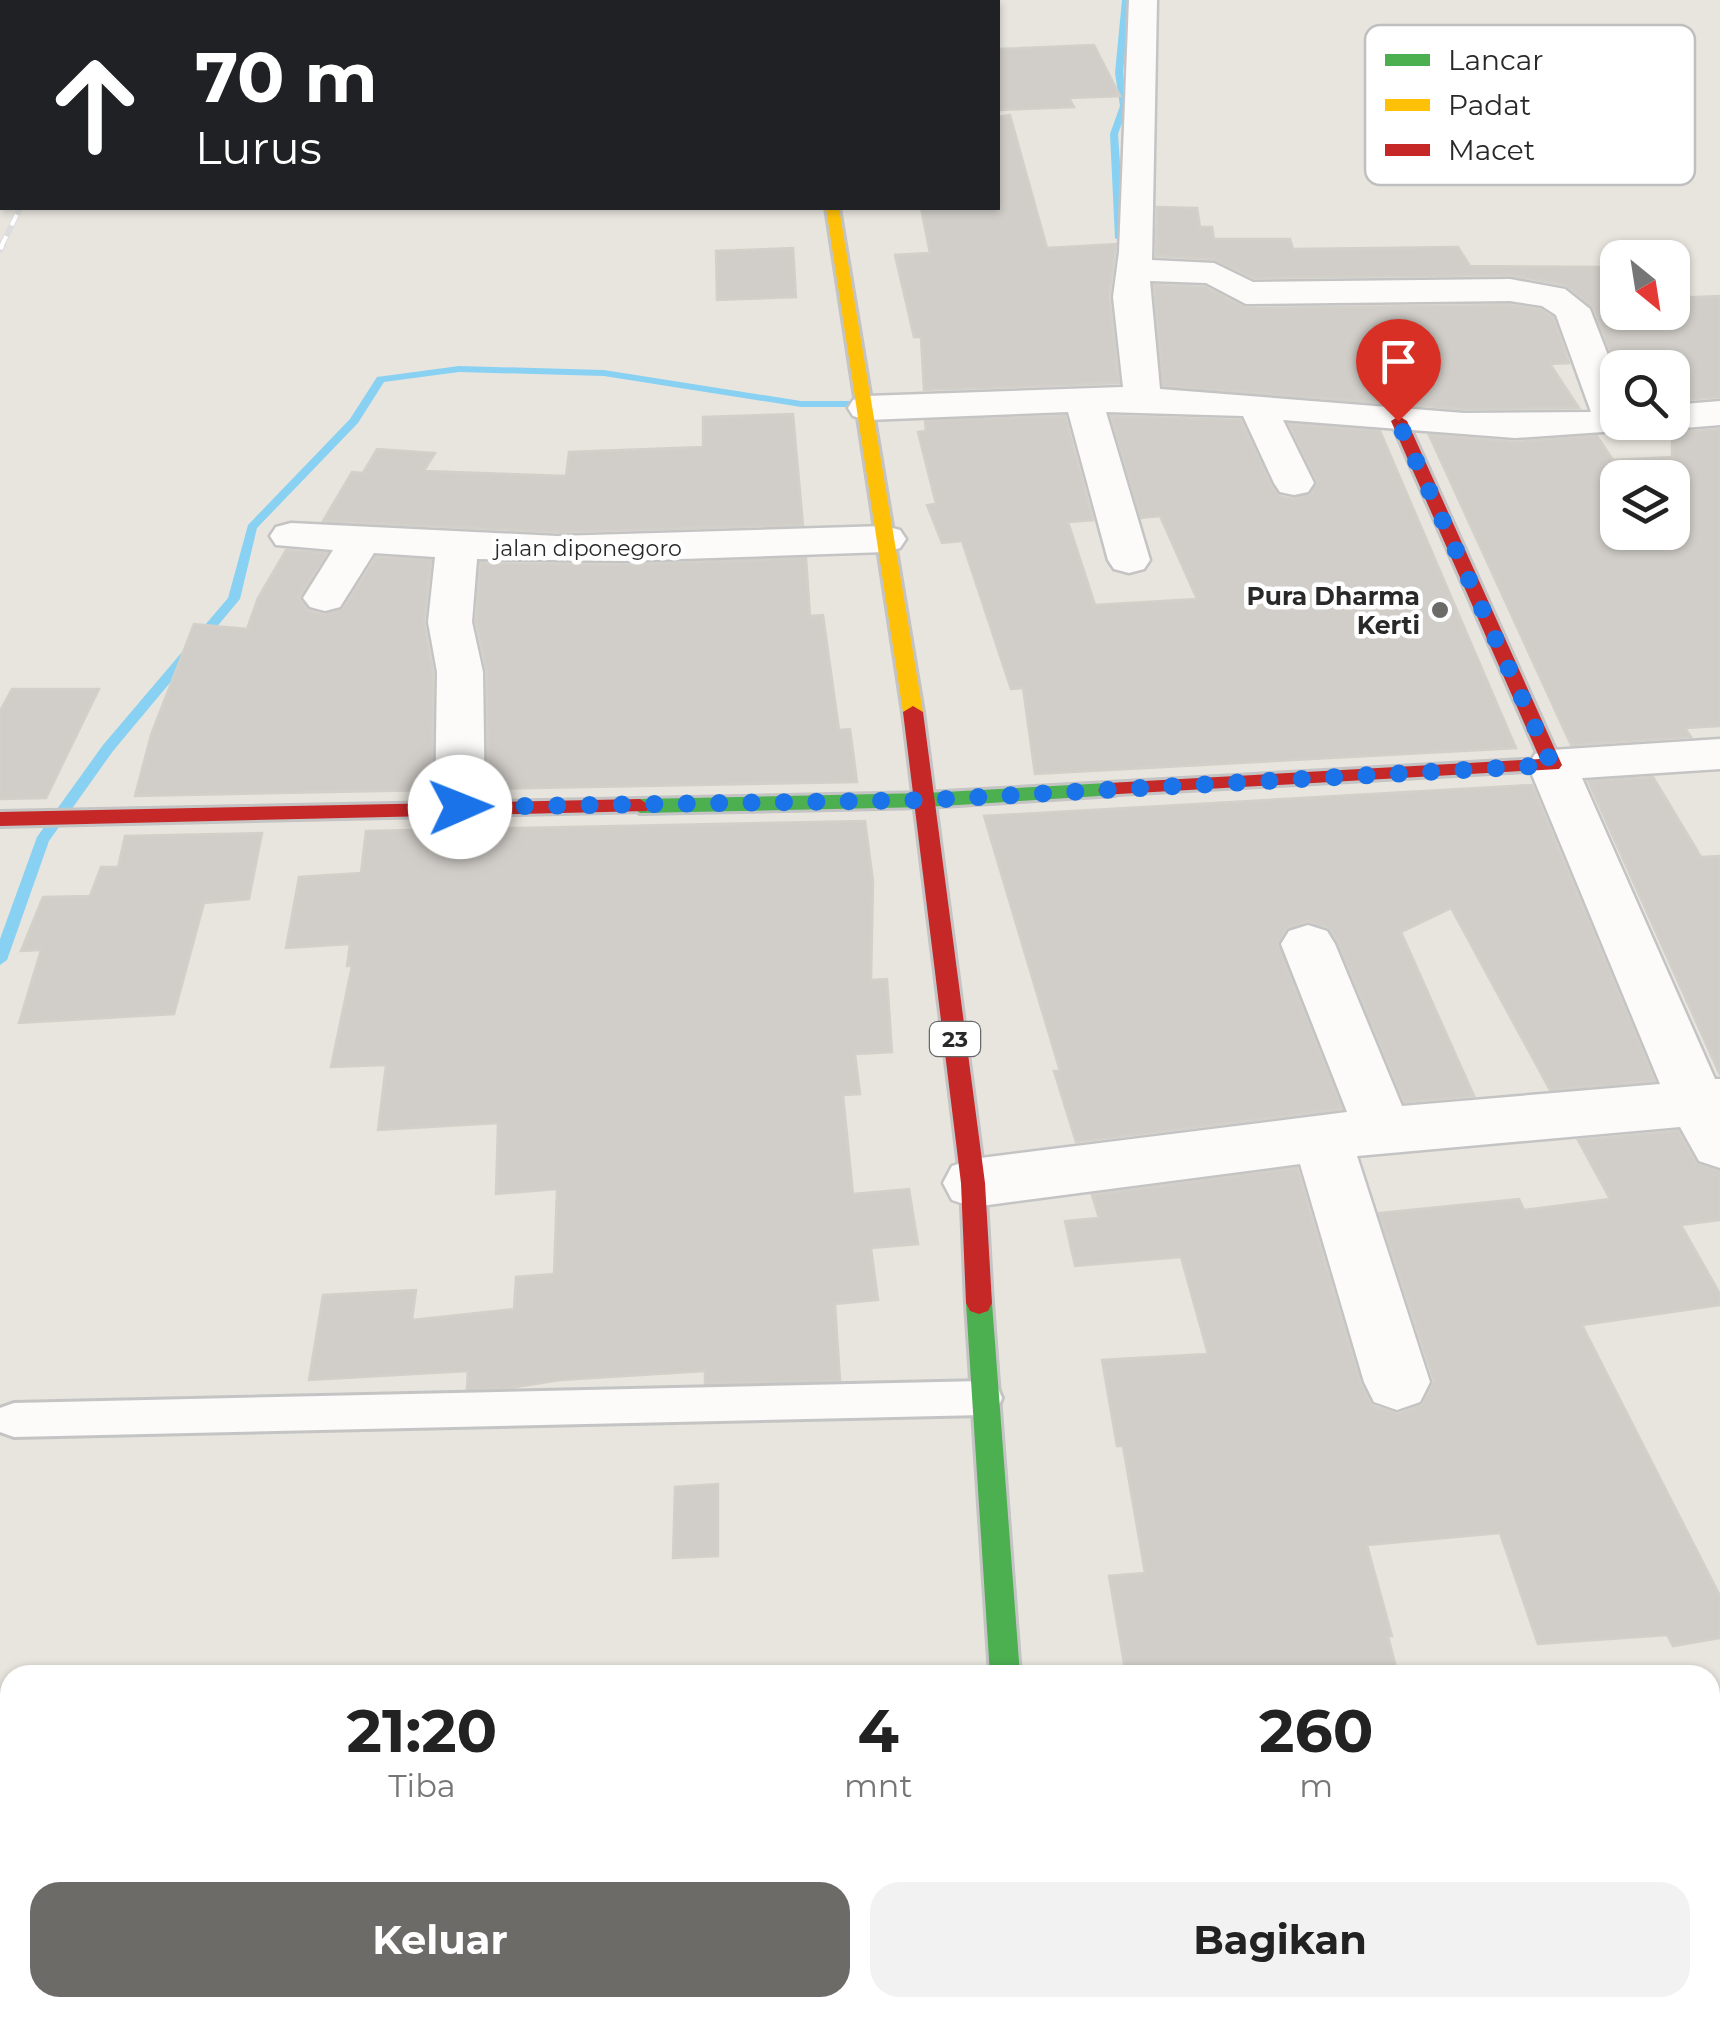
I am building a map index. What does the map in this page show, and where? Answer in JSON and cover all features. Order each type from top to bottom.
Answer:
[{"type":"main road","name":"23","points":[[832,210],[866,401],[926,800],[973,1182],[983,1398],[1004,1665]]},
{"type":"main road","points":[[3,818],[926,800],[1552,765],[1398,421]]},
{"type":"street","points":[[1132,402],[1142,387],[1132,297],[1143,0]]},
{"type":"street","points":[[1134,270],[1214,273],[1246,293],[1510,290],[1552,298],[1572,309],[1600,381]]},
{"type":"street","points":[[866,401],[1132,402],[1258,407],[1398,421],[1513,426],[1600,423]]},
{"type":"street","points":[[1084,402],[1129,560]]},
{"type":"street","points":[[1258,407],[1294,484]]},
{"type":"street","points":[[1690,416],[1720,413]]},
{"type":"street","name":"jalan diponegoro","points":[[291,536],[457,548],[643,549],[885,539]]},
{"type":"street","points":[[325,598],[361,539]]},
{"type":"street","points":[[457,548],[450,622],[460,672],[460,807]]},
{"type":"street","points":[[973,1182],[1382,1130],[1712,1116],[1552,765],[1720,754]]},
{"type":"street","points":[[1308,944],[1382,1130]]},
{"type":"street","points":[[1322,1140],[1396,1382]]},
{"type":"lane","points":[[14,1420],[983,1398]]},
{"type":"building","points":[[1094,45],[1120,96],[1069,98],[1074,107],[1000,110],[1000,49]]},
{"type":"building","points":[[1010,115],[1047,248],[1116,244],[1109,297],[1119,383],[924,390],[921,337],[914,337],[895,255],[930,253],[921,210],[1000,210],[1000,117]]},
{"type":"building","points":[[1157,207],[1197,208],[1200,227],[1212,227],[1214,239],[1290,239],[1293,249],[1458,247],[1470,266],[1600,267],[1600,324],[1594,308],[1566,285],[1510,275],[1254,278],[1214,259],[1156,256]]},
{"type":"building","points":[[793,248],[796,297],[717,300],[716,251]]},
{"type":"building","points":[[1154,285],[1205,287],[1246,308],[1510,305],[1541,310],[1553,317],[1569,363],[1550,364],[1579,408],[1464,409],[1163,386]]},
{"type":"building","points":[[1720,296],[1720,397],[1690,400],[1690,350],[1610,350],[1602,330],[1690,330],[1690,297]]},
{"type":"building","points":[[793,414],[803,525],[557,532],[323,521],[352,472],[363,473],[377,449],[435,453],[424,471],[566,476],[569,452],[703,447],[703,417]]},
{"type":"building","points":[[1065,416],[1093,520],[1068,522],[1095,605],[1197,599],[1160,516],[1141,518],[1111,416],[1241,420],[1271,485],[1279,496],[1293,499],[1311,494],[1317,481],[1289,424],[1380,431],[1516,748],[1035,774],[1023,688],[1011,689],[962,541],[942,543],[927,505],[936,504],[918,432],[926,431],[925,421]]},
{"type":"building","points":[[1720,429],[1720,726],[1685,728],[1691,737],[1571,745],[1429,435],[1515,442],[1597,436],[1613,460],[1672,457],[1672,440],[1690,440],[1690,432]]},
{"type":"building","points":[[286,550],[327,553],[299,598],[309,611],[324,615],[343,609],[376,557],[431,560],[424,622],[433,672],[432,790],[135,796],[151,735],[194,624],[247,629],[258,598]]},
{"type":"building","points":[[806,558],[810,616],[823,615],[839,730],[850,729],[857,782],[488,789],[487,672],[476,622],[480,563],[623,565]]},
{"type":"building","points":[[12,689],[99,689],[46,798],[0,799],[0,711]]},
{"type":"building","points":[[1653,777],[1701,857],[1720,856],[1720,1075],[1588,781]]},
{"type":"building","points":[[1532,785],[1655,1081],[1550,1090],[1451,908],[1401,932],[1474,1096],[1404,1102],[1338,942],[1328,927],[1307,921],[1286,929],[1278,945],[1342,1109],[1076,1142],[1054,1071],[1060,1071],[984,816]]},
{"type":"building","points":[[865,821],[873,881],[871,980],[887,979],[892,1052],[855,1054],[860,1094],[843,1095],[853,1194],[909,1189],[918,1244],[871,1248],[878,1300],[835,1304],[840,1380],[705,1384],[705,1371],[467,1389],[468,1371],[309,1380],[323,1295],[416,1290],[412,1320],[514,1309],[516,1277],[554,1274],[557,1189],[496,1194],[498,1123],[378,1130],[386,1065],[331,1067],[352,966],[347,966],[350,944],[286,948],[299,877],[361,873],[366,831]]},
{"type":"building","points":[[262,833],[249,899],[204,903],[174,1014],[19,1023],[41,950],[21,951],[43,897],[90,896],[101,867],[118,867],[125,836]]},
{"type":"building","points":[[1678,1131],[1696,1163],[1720,1171],[1720,1220],[1681,1225],[1720,1294],[1720,1305],[1582,1325],[1720,1596],[1720,1638],[1673,1646],[1667,1635],[1538,1644],[1500,1533],[1367,1545],[1392,1636],[1388,1636],[1395,1665],[1124,1665],[1109,1576],[1145,1573],[1123,1446],[1117,1446],[1102,1360],[1208,1354],[1181,1257],[1075,1266],[1065,1221],[1099,1218],[1092,1195],[1297,1168],[1361,1384],[1373,1406],[1398,1414],[1423,1404],[1434,1381],[1379,1213],[1519,1199],[1524,1210],[1610,1199],[1578,1140]]},
{"type":"building","points":[[718,1484],[718,1556],[673,1558],[675,1487]]},
{"type":"waterway","points":[[1120,238],[1114,134],[1124,106],[1119,73],[1126,0]]},
{"type":"waterway","points":[[0,960],[42,840],[108,748],[234,599],[252,527],[354,421],[381,379],[459,369],[604,373],[801,404],[867,404]]},
{"type":"railway","points":[[1,247],[19,210]]},
{"type":"traffic: fast","points":[[640,806],[926,800],[1108,790]]},
{"type":"traffic: fast","points":[[979,1303],[1004,1665]]},
{"type":"traffic: slow","points":[[832,210],[913,712]]},
{"type":"traffic: jam","points":[[1108,790],[1552,765],[1399,421]]},
{"type":"traffic: jam","points":[[913,712],[973,1183],[979,1303]]},
{"type":"traffic: jam","points":[[0,819],[640,806]]},
{"type":"place","name":"Pura Dharma Kerti","points":[[1440,610]]},
{"type":"route","points":[[460,807],[926,800],[1552,765],[1398,421]]}]
